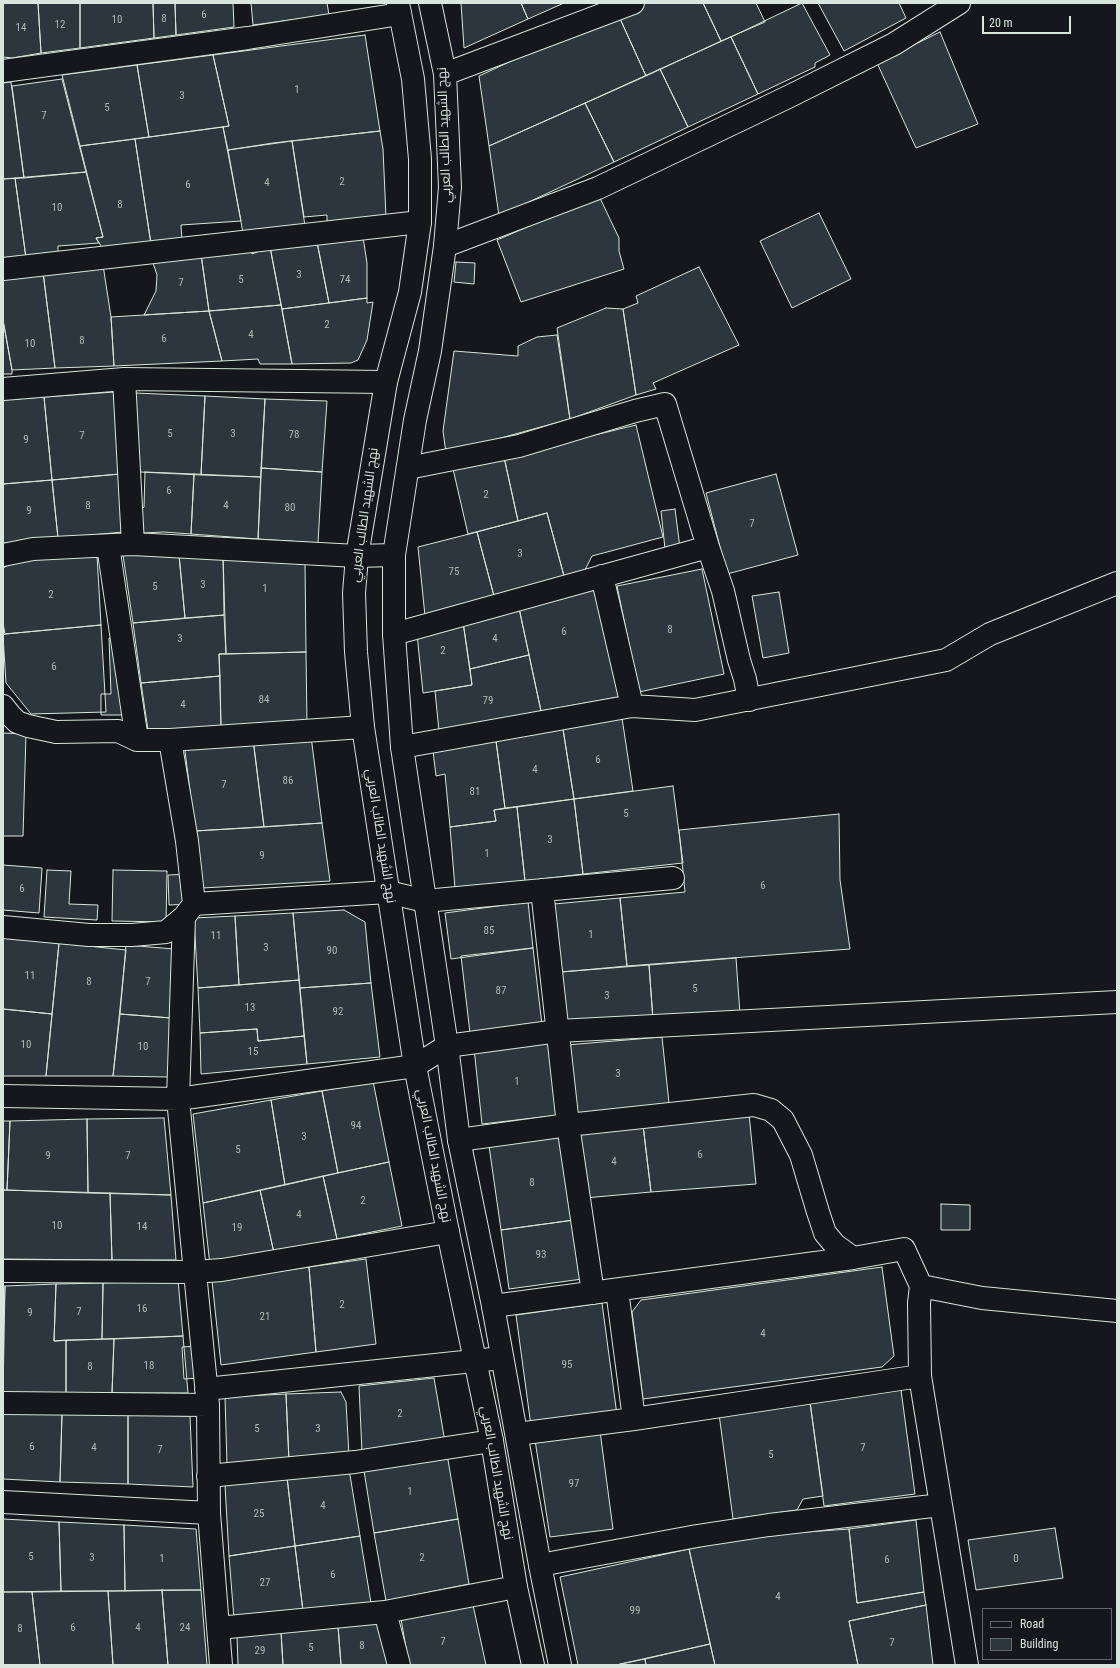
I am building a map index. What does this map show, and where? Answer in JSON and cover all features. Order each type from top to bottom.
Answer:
[{"type":"street","name":"نهج الشهيد الطالب العربي","points":[[430,3],[445,74],[450,187],[445,246],[430,351],[415,420],[394,556],[394,634],[402,747],[447,1046],[459,1140],[493,1306],[540,1565],[560,1665]]},
{"type":"street","points":[[445,74],[633,3]]},
{"type":"street","points":[[445,246],[598,188],[790,96],[894,44],[959,3]]},
{"type":"street","name":"نهج الشهيد الطالب العربي","points":[[399,8],[413,79],[420,159],[420,222],[410,292],[386,382],[357,556],[354,593],[356,652],[363,727],[415,1066],[492,1442],[516,1587],[533,1665]]},
{"type":"street","points":[[3,70],[248,38],[399,8]]},
{"type":"street","points":[[3,269],[420,222]]},
{"type":"street","points":[[3,389],[124,379],[386,382]]},
{"type":"street","points":[[124,379],[133,544]]},
{"type":"street","points":[[408,468],[519,446],[635,410],[665,404],[708,547],[723,591],[749,700]]},
{"type":"street","points":[[3,555],[33,549],[133,544],[357,556],[394,556]]},
{"type":"street","points":[[108,546],[137,740]]},
{"type":"street","points":[[394,634],[708,547]]},
{"type":"street","points":[[602,576],[632,706]]},
{"type":"street","points":[[402,747],[632,706],[695,710],[946,660],[990,634],[1117,583]]},
{"type":"street","points":[[3,706],[17,722],[28,726],[56,732],[118,731],[137,740],[170,740],[363,727]]},
{"type":"street","points":[[170,740],[187,841],[189,910],[178,1099],[207,1397],[209,1513],[221,1665]]},
{"type":"street","points":[[3,927],[89,935],[132,935],[166,932],[189,910],[388,892],[425,901],[673,878]]},
{"type":"street","points":[[542,890],[568,1125],[593,1293]]},
{"type":"street","points":[[3,1096],[178,1099],[415,1066],[447,1046],[558,1031],[1117,1002]]},
{"type":"street","points":[[459,1140],[568,1125],[754,1105],[771,1110],[784,1120],[801,1155],[818,1212],[826,1233],[835,1245],[853,1258]]},
{"type":"street","points":[[3,1271],[194,1272],[222,1270],[448,1232]]},
{"type":"street","points":[[493,1306],[853,1258],[904,1249],[921,1286],[919,1304],[920,1376],[967,1665]]},
{"type":"street","points":[[921,1286],[982,1298],[1117,1311]]},
{"type":"street","points":[[617,1290],[634,1419]]},
{"type":"street","points":[[3,1403],[207,1397],[475,1360],[502,1358]]},
{"type":"street","points":[[517,1434],[634,1419],[920,1376]]},
{"type":"street","points":[[208,1476],[355,1462],[492,1442]]},
{"type":"street","points":[[3,1502],[209,1513]]},
{"type":"street","points":[[540,1565],[697,1536],[768,1525],[941,1505]]},
{"type":"street","points":[[218,1628],[385,1612],[516,1587]]},
{"type":"street","points":[[385,1612],[399,1665]]},
{"type":"building","points":[[3,3],[38,3],[41,53],[12,58],[3,57]]},
{"type":"building","points":[[38,3],[80,3],[80,48],[41,53]]},
{"type":"building","points":[[80,3],[153,3],[154,38],[80,48]]},
{"type":"building","points":[[153,3],[175,3],[176,35],[154,38]]},
{"type":"building","points":[[175,3],[233,3],[234,27],[176,35]]},
{"type":"building","points":[[251,3],[327,3],[329,15],[253,25]]},
{"type":"building","points":[[461,3],[521,3],[528,19],[464,48]]},
{"type":"building","points":[[521,3],[564,3],[528,19]]},
{"type":"building","points":[[636,3],[703,3],[721,41],[646,76],[617,12]]},
{"type":"building","points":[[703,3],[756,3],[765,22],[721,41]]},
{"type":"building","points":[[802,3],[830,55],[815,63],[815,67],[758,94],[731,37]]},
{"type":"building","points":[[818,3],[899,3],[906,18],[844,51]]},
{"type":"building","points":[[617,12],[646,76],[489,146],[479,76]]},
{"type":"building","points":[[940,32],[978,124],[916,148],[877,63]]},
{"type":"building","points":[[365,35],[380,131],[273,143],[228,150],[223,127],[229,126],[213,55]]},
{"type":"building","points":[[731,37],[758,94],[688,127],[660,69]]},
{"type":"building","points":[[213,55],[229,126],[149,137],[137,65]]},
{"type":"building","points":[[137,65],[149,137],[80,146],[62,75]]},
{"type":"building","points":[[660,69],[688,127],[614,162],[585,103]]},
{"type":"building","points":[[62,79],[86,172],[24,178],[12,86]]},
{"type":"building","points":[[11,82],[24,178],[3,179],[3,83]]},
{"type":"building","points":[[585,103],[614,162],[499,216],[489,146]]},
{"type":"building","points":[[223,127],[241,221],[181,225],[182,240],[151,244],[135,139]]},
{"type":"building","points":[[380,131],[383,149],[386,217],[327,224],[327,215],[304,217],[292,141]]},
{"type":"building","points":[[135,139],[151,244],[103,249],[96,238],[103,237],[80,146]]},
{"type":"building","points":[[292,141],[305,226],[243,233],[228,150]]},
{"type":"building","points":[[86,172],[103,237],[96,238],[99,243],[58,246],[58,254],[26,258],[15,178]]},
{"type":"building","points":[[15,178],[26,258],[3,261],[3,179]]},
{"type":"building","points":[[599,196],[619,238],[619,251],[624,269],[521,302],[497,240]]},
{"type":"building","points":[[819,213],[851,279],[792,308],[760,241]]},
{"type":"building","points":[[363,237],[367,263],[367,298],[329,303],[317,242]]},
{"type":"building","points":[[317,242],[329,303],[282,309],[270,247]]},
{"type":"building","points":[[270,247],[281,305],[209,311],[201,254],[251,249],[252,254]]},
{"type":"building","points":[[201,254],[209,311],[144,315],[156,291],[157,275],[152,260]]},
{"type":"building","points":[[456,262],[475,263],[474,284],[454,282]]},
{"type":"building","points":[[103,265],[111,317],[114,366],[55,368],[43,272]]},
{"type":"building","points":[[699,267],[739,345],[653,383],[656,389],[636,395],[623,309],[638,303],[636,296]]},
{"type":"building","points":[[43,272],[55,368],[12,370],[3,320],[3,276]]},
{"type":"building","points":[[367,298],[367,303],[373,302],[367,340],[358,360],[351,363],[292,364],[282,309]]},
{"type":"building","points":[[281,305],[292,364],[260,364],[258,359],[222,361],[209,311]]},
{"type":"building","points":[[606,308],[623,309],[636,395],[570,419],[557,328]]},
{"type":"building","points":[[209,311],[222,361],[114,366],[111,317]]},
{"type":"building","points":[[3,320],[12,370],[12,374],[3,374]]},
{"type":"building","points":[[557,335],[570,419],[446,453],[443,431],[454,351],[518,356],[518,346],[537,337]]},
{"type":"building","points":[[114,392],[120,474],[52,480],[44,397]]},
{"type":"building","points":[[135,393],[205,396],[201,475],[140,472]]},
{"type":"building","points":[[205,396],[265,399],[261,477],[201,475]]},
{"type":"building","points":[[44,397],[52,480],[3,484],[3,400]]},
{"type":"building","points":[[265,399],[327,401],[322,472],[261,468]]},
{"type":"building","points":[[636,425],[663,537],[592,556],[585,570],[564,576],[547,513],[518,521],[504,457]]},
{"type":"building","points":[[504,457],[518,521],[468,534],[453,469]]},
{"type":"building","points":[[261,468],[322,472],[318,543],[258,539]]},
{"type":"building","points":[[145,472],[194,474],[191,534],[163,532],[143,533],[142,509],[144,507]]},
{"type":"building","points":[[120,474],[123,532],[58,538],[52,480]]},
{"type":"building","points":[[194,474],[261,477],[258,539],[191,534]]},
{"type":"building","points":[[776,474],[798,555],[727,574],[706,493]]},
{"type":"building","points":[[52,480],[58,538],[3,543],[3,484]]},
{"type":"building","points":[[675,509],[680,548],[665,549],[661,511]]},
{"type":"building","points":[[547,513],[564,576],[494,596],[477,532]]},
{"type":"building","points":[[477,532],[494,596],[425,616],[418,547]]},
{"type":"building","points":[[97,555],[101,625],[5,634],[3,623],[3,568],[18,560]]},
{"type":"building","points":[[123,555],[179,555],[185,618],[133,623]]},
{"type":"building","points":[[179,555],[223,555],[224,615],[185,618]]},
{"type":"building","points":[[223,555],[305,563],[306,652],[226,654]]},
{"type":"building","points":[[702,569],[724,674],[639,692],[617,586]]},
{"type":"building","points":[[595,589],[619,697],[541,711],[519,608]]},
{"type":"building","points":[[779,592],[789,653],[763,658],[752,596]]},
{"type":"building","points":[[519,608],[529,655],[470,669],[463,622]]},
{"type":"building","points":[[224,615],[226,654],[219,654],[220,676],[141,683],[133,623]]},
{"type":"building","points":[[463,622],[472,685],[423,693],[417,634]]},
{"type":"building","points":[[101,625],[106,712],[31,714],[6,683],[3,636],[5,634]]},
{"type":"building","points":[[121,637],[123,715],[101,715],[101,694],[111,694],[109,638]]},
{"type":"building","points":[[306,652],[307,724],[221,727],[219,654]]},
{"type":"building","points":[[529,655],[541,711],[439,731],[435,691],[472,685],[470,669]]},
{"type":"building","points":[[220,676],[221,727],[148,730],[141,683]]},
{"type":"building","points":[[622,718],[633,791],[574,799],[563,729]]},
{"type":"building","points":[[563,729],[574,799],[505,808],[496,741]]},
{"type":"building","points":[[3,733],[26,734],[23,836],[3,836]]},
{"type":"building","points":[[311,736],[322,823],[264,827],[253,739]]},
{"type":"building","points":[[253,739],[264,827],[195,831],[184,743]]},
{"type":"building","points":[[496,741],[505,808],[494,810],[496,821],[450,827],[445,774],[436,776],[433,751]]},
{"type":"building","points":[[673,786],[683,863],[583,874],[574,799]]},
{"type":"building","points":[[574,799],[583,874],[525,881],[517,807]]},
{"type":"building","points":[[517,807],[525,881],[455,888],[450,827],[496,821],[494,810]]},
{"type":"building","points":[[839,814],[840,880],[850,949],[627,966],[620,898],[685,892],[679,830]]},
{"type":"building","points":[[322,823],[330,881],[202,888],[195,831]]},
{"type":"building","points":[[3,865],[42,868],[39,913],[3,910]]},
{"type":"building","points":[[47,870],[71,871],[69,904],[98,905],[97,920],[44,917]]},
{"type":"building","points":[[113,870],[167,871],[166,922],[112,921]]},
{"type":"building","points":[[193,874],[194,904],[169,905],[168,875]]},
{"type":"building","points":[[620,898],[627,966],[561,972],[554,904]]},
{"type":"building","points":[[528,902],[533,948],[451,959],[445,913]]},
{"type":"building","points":[[344,910],[365,922],[371,983],[300,988],[293,913]]},
{"type":"building","points":[[293,913],[299,980],[239,985],[235,916]]},
{"type":"building","points":[[235,916],[239,985],[198,988],[194,918]]},
{"type":"building","points":[[3,938],[59,943],[52,1014],[3,1009]]},
{"type":"building","points":[[59,943],[126,950],[113,1076],[46,1076]]},
{"type":"building","points":[[126,945],[174,949],[171,1018],[120,1014]]},
{"type":"building","points":[[533,948],[542,1025],[470,1033],[461,956]]},
{"type":"building","points":[[736,958],[740,1014],[653,1020],[649,965]]},
{"type":"building","points":[[649,965],[653,1020],[567,1026],[561,972]]},
{"type":"building","points":[[299,980],[304,1036],[258,1041],[257,1029],[200,1033],[198,988]]},
{"type":"building","points":[[371,983],[380,1057],[307,1064],[300,988]]},
{"type":"building","points":[[3,1009],[52,1014],[46,1076],[3,1076]]},
{"type":"building","points":[[120,1014],[171,1018],[168,1077],[113,1076]]},
{"type":"building","points":[[257,1029],[258,1041],[304,1036],[307,1064],[201,1074],[200,1033]]},
{"type":"building","points":[[662,1037],[669,1103],[574,1114],[566,1045]]},
{"type":"building","points":[[551,1039],[560,1115],[482,1124],[474,1048]]},
{"type":"building","points":[[373,1081],[389,1162],[338,1173],[322,1091]]},
{"type":"building","points":[[322,1091],[338,1173],[285,1185],[271,1100]]},
{"type":"building","points":[[271,1100],[285,1185],[203,1203],[193,1114]]},
{"type":"building","points":[[749,1114],[756,1184],[651,1192],[643,1125]]},
{"type":"building","points":[[164,1118],[171,1195],[88,1193],[87,1119]]},
{"type":"building","points":[[87,1119],[88,1193],[7,1190],[10,1121]]},
{"type":"building","points":[[3,1121],[10,1121],[7,1190],[3,1190]]},
{"type":"building","points":[[643,1125],[651,1192],[585,1198],[577,1132]]},
{"type":"building","points":[[563,1136],[574,1220],[501,1230],[489,1146]]},
{"type":"building","points":[[389,1162],[402,1226],[337,1239],[323,1176]]},
{"type":"building","points":[[323,1176],[337,1239],[274,1253],[260,1190]]},
{"type":"building","points":[[3,1190],[110,1193],[112,1260],[3,1259]]},
{"type":"building","points":[[260,1190],[274,1253],[210,1265],[203,1203]]},
{"type":"building","points":[[110,1193],[171,1195],[176,1260],[112,1260]]},
{"type":"building","points":[[941,1204],[970,1205],[970,1230],[941,1230]]},
{"type":"building","points":[[574,1220],[582,1279],[509,1289],[501,1230]]},
{"type":"building","points":[[366,1259],[376,1344],[316,1352],[309,1267]]},
{"type":"building","points":[[309,1267],[316,1352],[221,1365],[212,1281]]},
{"type":"building","points":[[882,1267],[894,1356],[882,1367],[643,1399],[632,1312],[641,1300]]},
{"type":"building","points":[[178,1280],[183,1336],[102,1339],[103,1283]]},
{"type":"building","points":[[103,1283],[102,1339],[54,1341],[56,1284]]},
{"type":"building","points":[[56,1284],[54,1341],[66,1340],[66,1394],[3,1394],[5,1286]]},
{"type":"building","points":[[3,1286],[5,1286],[3,1340]]},
{"type":"building","points":[[602,1303],[617,1415],[531,1426],[516,1315]]},
{"type":"building","points":[[183,1336],[188,1393],[112,1393],[114,1339]]},
{"type":"building","points":[[114,1339],[112,1393],[66,1394],[66,1340]]},
{"type":"building","points":[[210,1345],[212,1377],[184,1379],[182,1347]]},
{"type":"building","points":[[434,1378],[445,1442],[362,1453],[359,1386]]},
{"type":"building","points":[[901,1390],[915,1494],[824,1506],[810,1402]]},
{"type":"building","points":[[341,1392],[346,1402],[349,1456],[289,1461],[286,1394]]},
{"type":"building","points":[[286,1394],[289,1461],[227,1465],[225,1397]]},
{"type":"building","points":[[810,1402],[823,1496],[803,1499],[797,1510],[733,1519],[719,1414]]},
{"type":"building","points":[[3,1413],[62,1414],[60,1482],[3,1479]]},
{"type":"building","points":[[62,1414],[128,1415],[128,1484],[60,1482]]},
{"type":"building","points":[[128,1415],[190,1416],[193,1487],[128,1484]]},
{"type":"building","points":[[600,1431],[613,1529],[550,1537],[535,1440]]},
{"type":"building","points":[[447,1454],[458,1519],[374,1533],[363,1465]]},
{"type":"building","points":[[349,1469],[360,1536],[295,1546],[287,1477]]},
{"type":"building","points":[[287,1477],[295,1546],[229,1556],[225,1485]]},
{"type":"building","points":[[3,1519],[59,1522],[61,1591],[3,1592]]},
{"type":"building","points":[[458,1519],[469,1584],[386,1601],[374,1533]]},
{"type":"building","points":[[916,1520],[924,1592],[857,1603],[849,1529]]},
{"type":"building","points":[[59,1522],[124,1525],[125,1591],[61,1591]]},
{"type":"building","points":[[124,1525],[196,1529],[201,1590],[125,1591]]},
{"type":"building","points":[[1055,1528],[1063,1578],[976,1590],[968,1540]]},
{"type":"building","points":[[849,1529],[857,1603],[924,1592],[926,1605],[849,1621],[858,1665],[715,1665],[689,1549],[765,1535]]},
{"type":"building","points":[[360,1536],[371,1603],[303,1611],[295,1546]]},
{"type":"building","points":[[295,1546],[303,1611],[234,1619],[229,1556]]},
{"type":"building","points":[[689,1549],[710,1644],[616,1665],[578,1665],[560,1577]]},
{"type":"building","points":[[162,1590],[168,1665],[113,1665],[108,1591]]},
{"type":"building","points":[[162,1590],[201,1590],[207,1665],[168,1665]]},
{"type":"building","points":[[108,1591],[113,1665],[40,1665],[32,1592]]},
{"type":"building","points":[[3,1592],[32,1592],[40,1665],[3,1665]]},
{"type":"building","points":[[473,1605],[486,1665],[409,1665],[401,1619]]},
{"type":"building","points":[[926,1605],[933,1665],[858,1665],[849,1621]]},
{"type":"building","points":[[380,1622],[389,1665],[341,1665],[338,1626]]},
{"type":"building","points":[[338,1626],[341,1665],[283,1665],[281,1632]]},
{"type":"building","points":[[281,1632],[283,1665],[238,1665],[237,1636]]},
{"type":"building","points":[[710,1644],[715,1665],[646,1665],[645,1659]]},
{"type":"building","points":[[645,1659],[646,1665],[616,1665]]}]
